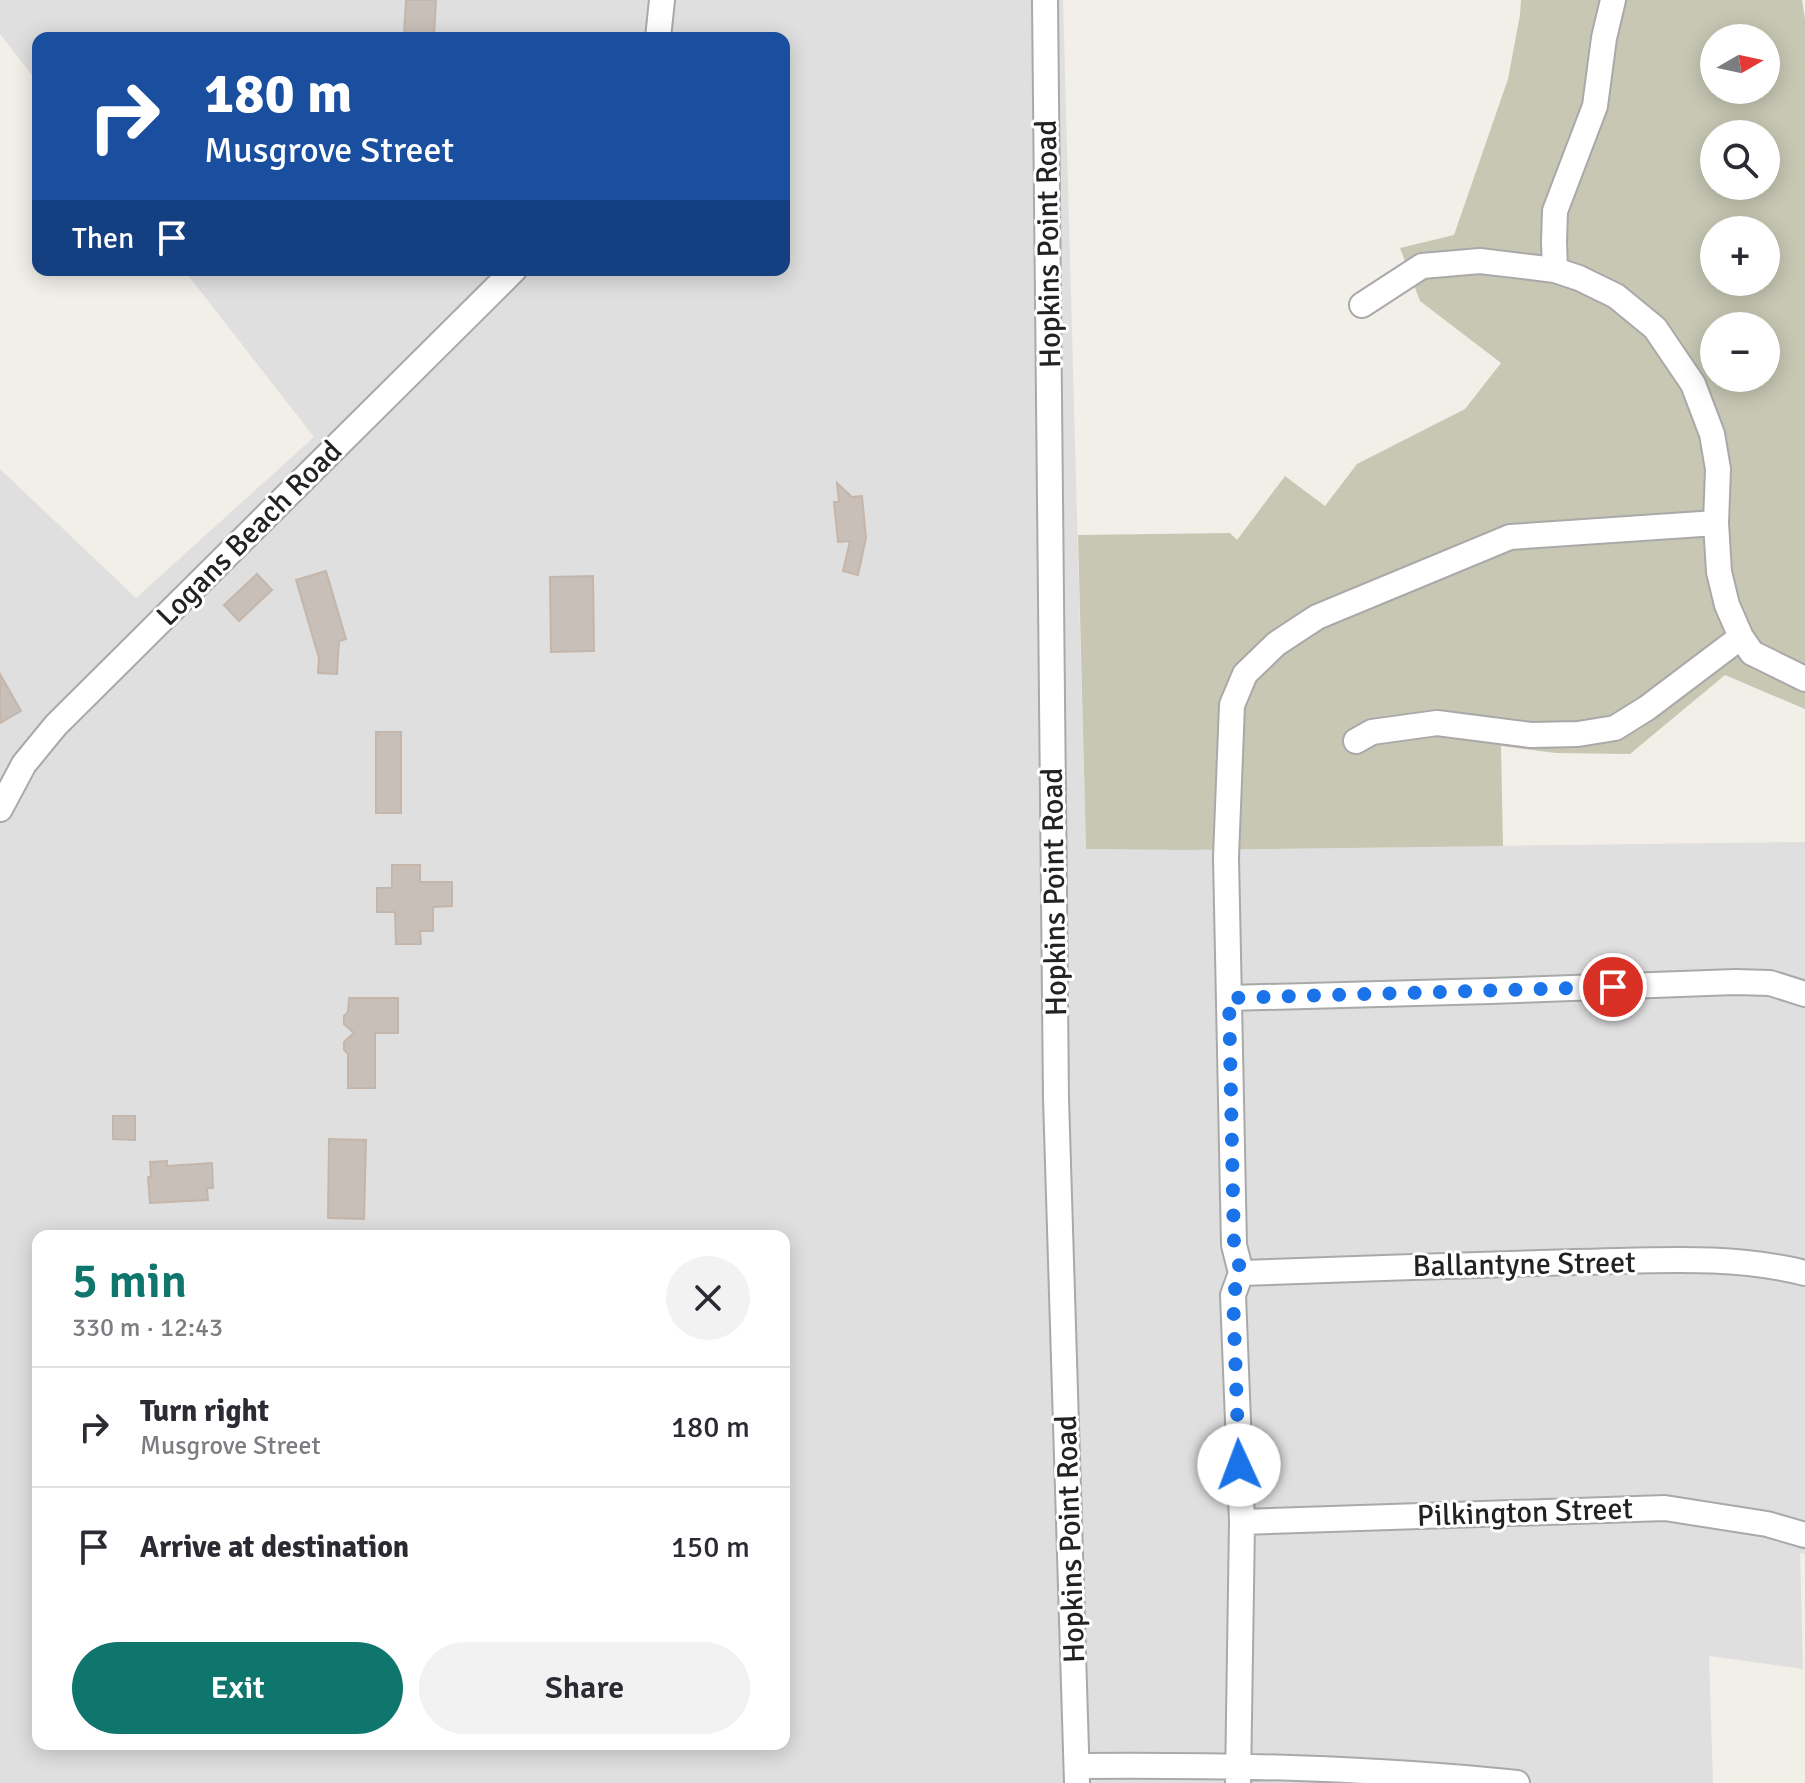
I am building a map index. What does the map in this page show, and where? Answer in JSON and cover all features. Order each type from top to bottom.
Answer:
[{"type":"street","points":[[659,32],[662,0]]},
{"type":"street","name":"Hopkins Point Road","points":[[1045,0],[1056,1098],[1077,1774]]},
{"type":"street","points":[[1555,270],[1555,211],[1595,106],[1604,38],[1613,0]]},
{"type":"street","points":[[1362,305],[1422,266],[1480,261],[1555,270],[1579,278],[1616,296],[1655,328],[1693,384],[1712,434],[1718,469],[1716,523],[1727,605],[1752,653],[1805,679]]},
{"type":"street","name":"Logans Beach Road","points":[[1,806],[24,764],[56,725],[508,276]]},
{"type":"street","points":[[1238,1774],[1242,1522],[1233,1295],[1241,1273],[1234,1245],[1226,857],[1232,705],[1245,674],[1276,644],[1317,617],[1510,537],[1716,523]]},
{"type":"street","points":[[1356,741],[1372,732],[1437,723],[1531,735],[1578,734],[1615,728],[1647,708],[1741,637]]},
{"type":"street","points":[[1229,998],[1735,982],[1770,983],[1805,994]]},
{"type":"street","name":"Ballantyne Street","points":[[1241,1273],[1696,1260],[1774,1265],[1805,1273]]},
{"type":"street","name":"Pilkington Street","points":[[1242,1522],[1665,1508],[1767,1524],[1805,1535]]},
{"type":"street","points":[[1077,1774],[1238,1774],[1517,1783]]},
{"type":"shaded area","points":[[0,0],[1063,0],[1086,849],[1805,842],[1805,1554],[1800,1553],[1803,1669],[1709,1656],[1713,1783],[0,1783],[0,469],[136,598],[314,437],[189,276],[790,276],[790,32],[32,32],[32,75],[0,34]]},
{"type":"shaded area","points":[[1521,0],[1802,0],[1805,19],[1805,709],[1725,675],[1630,754],[1556,753],[1501,746],[1503,846],[1086,849],[1078,535],[1230,533],[1237,540],[1285,476],[1325,506],[1357,464],[1465,409],[1501,363],[1420,301],[1400,248],[1454,235],[1508,79]]},
{"type":"building","points":[[406,0],[436,0],[434,32],[404,32]]},
{"type":"building","points":[[837,483],[852,497],[862,496],[866,538],[858,575],[843,571],[850,541],[838,542],[834,502],[839,502]]},
{"type":"building","points":[[326,571],[346,639],[339,641],[337,674],[318,673],[319,658],[296,580]]},
{"type":"building","points":[[257,574],[272,590],[239,621],[224,605]]},
{"type":"building","points":[[593,576],[594,651],[551,652],[550,577]]},
{"type":"building","points":[[0,674],[21,711],[0,723]]},
{"type":"building","points":[[376,732],[401,732],[401,813],[376,813]]},
{"type":"building","points":[[392,865],[420,865],[420,882],[452,882],[452,906],[433,907],[433,931],[420,931],[421,944],[396,944],[395,912],[377,912],[377,888],[392,888]]},
{"type":"building","points":[[349,998],[398,998],[398,1033],[375,1033],[375,1088],[348,1088],[348,1054],[344,1050],[344,1042],[354,1033],[344,1024]]},
{"type":"building","points":[[113,1116],[135,1116],[135,1140],[113,1139]]},
{"type":"building","points":[[329,1139],[366,1140],[364,1219],[328,1218]]},
{"type":"building","points":[[167,1161],[167,1166],[212,1163],[213,1188],[207,1188],[208,1200],[150,1203],[150,1162]]},
{"type":"route","points":[[1239,1465],[1233,1295],[1241,1273],[1234,1245],[1229,998],[1613,987]]}]
